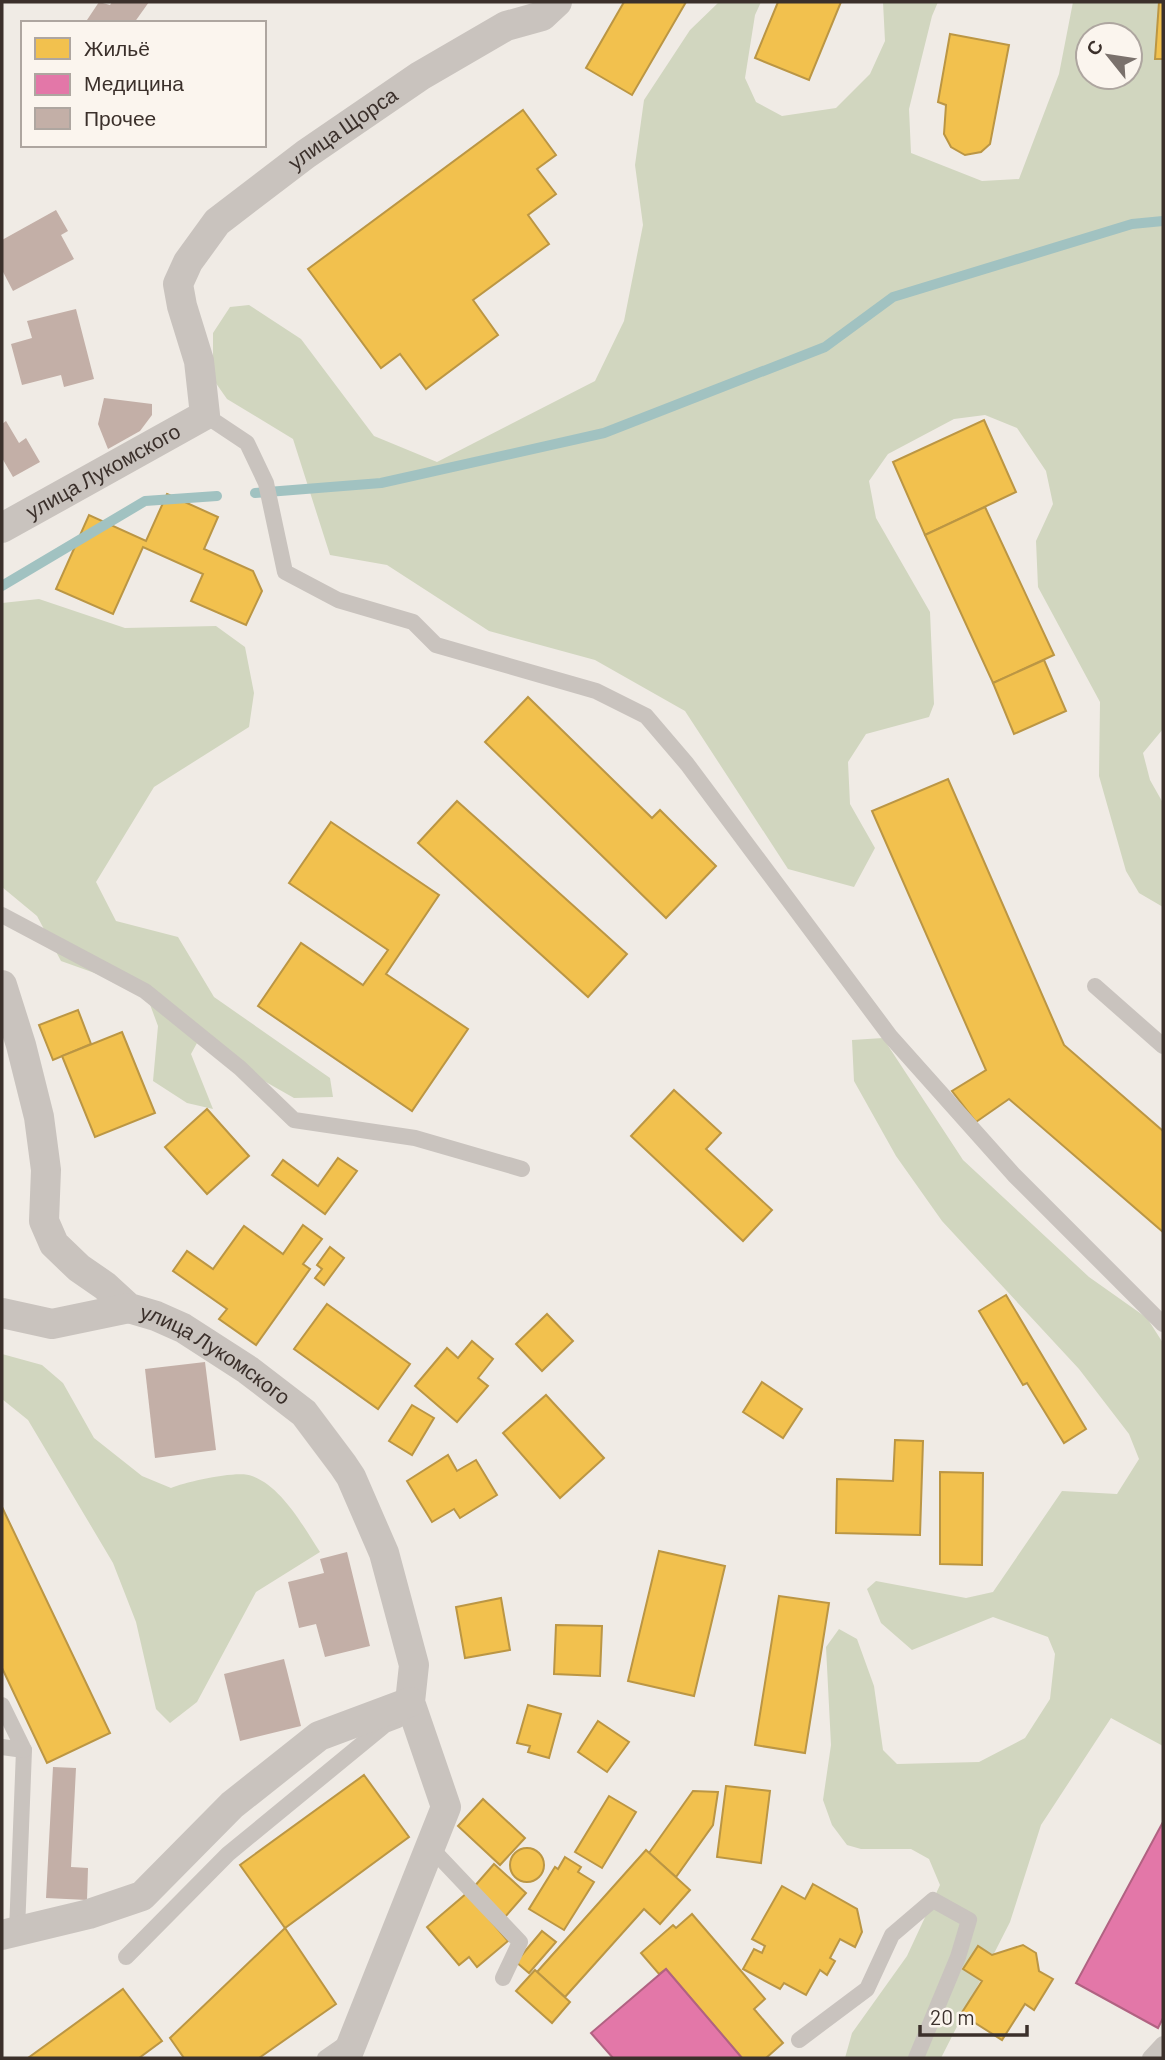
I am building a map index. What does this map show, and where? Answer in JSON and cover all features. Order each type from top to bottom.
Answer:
[{"type":"street","name":"улица Щорса","points":[[205,415],[199,361],[178,284],[188,262],[217,222],[306,154],[506,14],[542,16],[557,2]]},
{"type":"street","name":"улица Лукомского","points":[[2,528],[205,415]]},
{"type":"street","name":"улица Лукомского","points":[[2,985],[21,1045],[39,1117],[46,1170],[44,1221],[54,1244],[79,1269],[105,1286],[129,1308],[183,1328],[248,1370],[304,1413],[351,1477],[384,1553],[414,1664],[412,1707]]},
{"type":"street","points":[[2,1313],[52,1324],[129,1308]]},
{"type":"street","points":[[9,1933],[89,1914],[142,1896],[232,1805],[319,1736],[412,1707],[446,1807],[350,2048]]},
{"type":"lane","points":[[205,415],[247,443],[266,483],[285,572],[338,600],[413,622],[436,645],[596,691],[646,716],[687,764],[890,1037],[1014,1175],[1163,1324]]},
{"type":"lane","points":[[2,915],[145,991],[240,1068],[294,1120],[415,1138],[522,1169]]},
{"type":"lane","points":[[1095,986],[1163,1046]]},
{"type":"lane","points":[[2,1705],[24,1750],[9,1933]]},
{"type":"lane","points":[[126,1956],[228,1854],[384,1725],[412,1707]]},
{"type":"lane","points":[[2,1747],[24,1750]]},
{"type":"lane","points":[[430,1847],[520,1942],[503,1978]]},
{"type":"lane","points":[[799,2040],[867,1989],[892,1935],[933,1900],[969,1920],[958,1956],[916,2058]]},
{"type":"lane","points":[[1150,2058],[1163,2044]]},
{"type":"lane","points":[[325,2058],[350,2048]]},
{"type":"green space","points":[[719,2],[761,2],[755,15],[745,78],[756,102],[782,116],[836,108],[870,74],[885,41],[883,2],[938,2],[932,16],[909,109],[911,153],[982,181],[1019,179],[1059,74],[1073,2],[1159,2],[1155,58],[1163,59],[1163,729],[1143,753],[1150,780],[1163,803],[1163,907],[1139,893],[1126,871],[1099,776],[1100,702],[1038,587],[1036,541],[1053,504],[1046,471],[1017,428],[985,415],[954,419],[888,454],[869,481],[876,518],[930,612],[934,704],[929,717],[866,734],[848,762],[850,804],[875,848],[854,887],[788,869],[685,711],[595,660],[489,631],[387,565],[330,555],[293,439],[227,399],[213,379],[213,333],[230,307],[249,305],[301,339],[374,436],[437,462],[595,381],[624,321],[643,225],[635,165],[644,100],[690,30]]},
{"type":"green space","points":[[39,599],[125,628],[216,626],[245,647],[254,693],[249,727],[154,787],[96,882],[116,921],[178,937],[214,997],[330,1078],[333,1097],[294,1098],[197,1043],[191,1054],[213,1109],[187,1103],[153,1081],[158,1026],[145,991],[61,961],[37,916],[2,887],[2,603]]},
{"type":"green space","points":[[883,1038],[963,1160],[1089,1277],[1147,1318],[1163,1343],[1163,1746],[1111,1718],[1041,1825],[1010,1922],[941,2058],[845,2058],[852,2033],[907,1956],[940,1885],[929,1859],[911,1849],[861,1849],[847,1845],[832,1825],[823,1800],[831,1745],[826,1647],[839,1629],[857,1639],[874,1686],[883,1750],[897,1764],[979,1762],[1025,1738],[1050,1699],[1055,1654],[1048,1637],[993,1617],[912,1650],[881,1623],[867,1589],[876,1581],[966,1598],[993,1592],[1062,1491],[1117,1494],[1139,1459],[1129,1434],[1079,1369],[942,1221],[896,1156],[854,1081],[852,1040]]},
{"type":"green space","points":[[2,1354],[42,1365],[63,1383],[94,1438],[142,1476],[171,1488],[236,1474],[263,1481],[291,1508],[320,1552],[256,1592],[197,1702],[170,1723],[156,1709],[136,1622],[113,1563],[28,1420],[2,1399]]},
{"type":"building: Жильё","points":[[624,2],[686,2],[632,95],[586,68]]},
{"type":"building: Жильё","points":[[778,2],[841,2],[809,80],[755,58]]},
{"type":"building: Жильё","points":[[1159,2],[1163,2],[1163,59],[1155,59]]},
{"type":"building: Жильё","points":[[950,34],[1009,45],[990,144],[981,152],[965,155],[951,147],[944,134],[946,105],[938,102]]},
{"type":"building: Жильё","points":[[523,110],[556,155],[537,169],[556,194],[528,215],[549,244],[473,300],[498,335],[426,389],[400,354],[381,368],[308,269]]},
{"type":"building: Жильё","points":[[984,420],[1016,492],[925,535],[893,462]]},
{"type":"building: Жильё","points":[[167,494],[218,517],[204,549],[253,571],[262,591],[246,625],[191,601],[203,574],[143,547],[113,614],[56,589],[89,515],[146,541]]},
{"type":"building: Жильё","points":[[985,507],[1054,655],[993,683],[925,535]]},
{"type":"building: Жильё","points":[[1044,660],[1066,711],[1014,734],[993,683]]},
{"type":"building: Жильё","points":[[528,697],[652,818],[660,810],[716,866],[666,918],[485,742]]},
{"type":"building: Жильё","points":[[948,779],[1064,1045],[1163,1131],[1163,1232],[1009,1099],[976,1122],[952,1091],[986,1070],[872,811]]},
{"type":"building: Жильё","points":[[457,801],[627,954],[588,997],[418,843]]},
{"type":"building: Жильё","points":[[331,822],[439,895],[386,974],[468,1029],[412,1111],[258,1006],[301,943],[363,985],[388,950],[289,883]]},
{"type":"building: Жильё","points":[[78,1010],[91,1044],[53,1060],[39,1025]]},
{"type":"building: Жильё","points":[[122,1032],[155,1113],[95,1137],[62,1056]]},
{"type":"building: Жильё","points":[[674,1090],[721,1133],[706,1149],[772,1210],[743,1241],[631,1136]]},
{"type":"building: Жильё","points":[[207,1109],[249,1156],[207,1194],[165,1147]]},
{"type":"building: Жильё","points":[[338,1158],[357,1171],[325,1214],[272,1175],[283,1160],[318,1186]]},
{"type":"building: Жильё","points":[[303,1225],[322,1239],[303,1264],[310,1269],[256,1345],[219,1319],[227,1309],[173,1271],[187,1251],[213,1269],[244,1226],[283,1254]]},
{"type":"building: Жильё","points":[[330,1247],[344,1258],[324,1285],[315,1278],[322,1269],[317,1265]]},
{"type":"building: Жильё","points":[[1006,1295],[1086,1429],[1064,1443],[1027,1383],[1023,1385],[979,1311]]},
{"type":"building: Жильё","points":[[327,1304],[410,1364],[378,1409],[294,1349]]},
{"type":"building: Жильё","points":[[547,1314],[573,1341],[542,1371],[516,1344]]},
{"type":"building: Жильё","points":[[472,1341],[493,1359],[478,1378],[488,1386],[457,1422],[415,1386],[447,1348],[458,1358]]},
{"type":"building: Жильё","points":[[762,1382],[802,1409],[783,1438],[743,1412]]},
{"type":"building: Жильё","points":[[546,1395],[604,1458],[560,1498],[503,1433]]},
{"type":"building: Жильё","points":[[412,1405],[434,1418],[412,1455],[389,1441]]},
{"type":"building: Жильё","points":[[895,1440],[923,1441],[920,1535],[836,1533],[837,1479],[893,1481]]},
{"type":"building: Жильё","points":[[448,1455],[457,1471],[476,1460],[497,1495],[460,1518],[454,1509],[432,1522],[407,1481]]},
{"type":"building: Жильё","points":[[940,1472],[983,1473],[982,1565],[940,1564]]},
{"type":"building: Жильё","points":[[2,1507],[110,1733],[47,1763],[2,1668]]},
{"type":"building: Жильё","points":[[659,1551],[725,1566],[694,1696],[628,1681]]},
{"type":"building: Жильё","points":[[779,1596],[829,1603],[805,1753],[755,1745]]},
{"type":"building: Жильё","points":[[501,1598],[510,1650],[465,1658],[456,1607]]},
{"type":"building: Жильё","points":[[556,1625],[602,1626],[600,1676],[554,1674]]},
{"type":"building: Жильё","points":[[528,1705],[561,1714],[549,1758],[528,1752],[530,1746],[517,1743]]},
{"type":"building: Жильё","points":[[598,1721],[629,1742],[607,1772],[578,1752]]},
{"type":"building: Жильё","points":[[364,1775],[409,1837],[285,1928],[240,1865]]},
{"type":"building: Жильё","points":[[726,1786],[770,1791],[761,1863],[717,1857]]},
{"type":"building: Жильё","points":[[693,1791],[718,1792],[713,1825],[676,1877],[649,1853]]},
{"type":"building: Жильё","points":[[609,1796],[636,1812],[602,1868],[575,1852]]},
{"type":"building: Жильё","points":[[483,1799],[525,1838],[500,1865],[458,1826]]},
{"type":"building: Жильё","points":[[527,1848],[539,1853],[544,1865],[539,1877],[527,1882],[515,1877],[510,1865],[515,1853]]},
{"type":"building: Жильё","points":[[646,1850],[690,1890],[660,1924],[644,1909],[565,1997],[537,1972]]},
{"type":"building: Жильё","points":[[565,1857],[581,1867],[578,1872],[594,1882],[564,1930],[529,1909],[555,1867],[558,1869]]},
{"type":"building: Жильё","points":[[494,1864],[526,1893],[505,1917],[473,1888]]},
{"type":"building: Жильё","points":[[813,1884],[857,1909],[862,1932],[855,1947],[840,1939],[830,1958],[835,1961],[827,1975],[820,1970],[806,1995],[784,1983],[780,1989],[743,1969],[754,1949],[762,1953],[765,1946],[752,1939],[782,1886],[805,1899]]},
{"type":"building: Жильё","points":[[467,1893],[508,1941],[477,1967],[469,1957],[459,1965],[427,1927]]},
{"type":"building: Жильё","points":[[692,1914],[765,1999],[754,2009],[783,2043],[766,2058],[742,2058],[666,1969],[659,1974],[641,1953],[673,1925],[676,1928]]},
{"type":"building: Жильё","points":[[285,1928],[336,2004],[259,2058],[184,2058],[170,2038]]},
{"type":"building: Жильё","points":[[542,1931],[556,1942],[529,1973],[516,1962]]},
{"type":"building: Жильё","points":[[1023,1945],[1036,1953],[1039,1971],[1053,1979],[1034,2010],[1025,2004],[1002,2040],[961,2014],[982,1981],[963,1969],[978,1946],[992,1955]]},
{"type":"building: Жильё","points":[[535,1970],[570,2002],[552,2023],[516,1991]]},
{"type":"building: Жильё","points":[[123,1989],[162,2041],[139,2058],[28,2058]]},
{"type":"building: Медицина","points":[[1163,1822],[1163,2018],[1158,2028],[1076,1983]]},
{"type":"building: Медицина","points":[[666,1969],[742,2058],[613,2058],[591,2033]]},
{"type":"building: Прочее","points":[[99,2],[110,5],[112,2],[149,2],[135,21],[86,21]]},
{"type":"building: Прочее","points":[[56,210],[68,231],[61,235],[74,259],[13,291],[2,270],[2,240]]},
{"type":"building: Прочее","points":[[76,309],[94,379],[64,387],[61,375],[22,385],[11,344],[32,338],[27,321]]},
{"type":"building: Прочее","points":[[104,398],[152,404],[152,415],[140,431],[108,449],[98,424]]},
{"type":"building: Прочее","points":[[6,421],[19,443],[26,438],[40,462],[13,477],[2,458],[2,424]]},
{"type":"building: Прочее","points":[[205,1362],[216,1450],[155,1458],[145,1369]]},
{"type":"building: Прочее","points":[[347,1552],[370,1646],[325,1657],[316,1624],[299,1628],[288,1582],[324,1573],[320,1559]]},
{"type":"building: Прочее","points":[[284,1659],[301,1726],[240,1741],[224,1674]]},
{"type":"building: Прочее","points":[[53,1767],[76,1768],[71,1867],[88,1868],[87,1900],[46,1898]]},
{"type":"waterway","points":[[255,493],[381,483],[604,433],[825,347],[893,297],[1132,224],[1163,221]]},
{"type":"waterway","points":[[2,586],[145,501],[217,496]]}]
